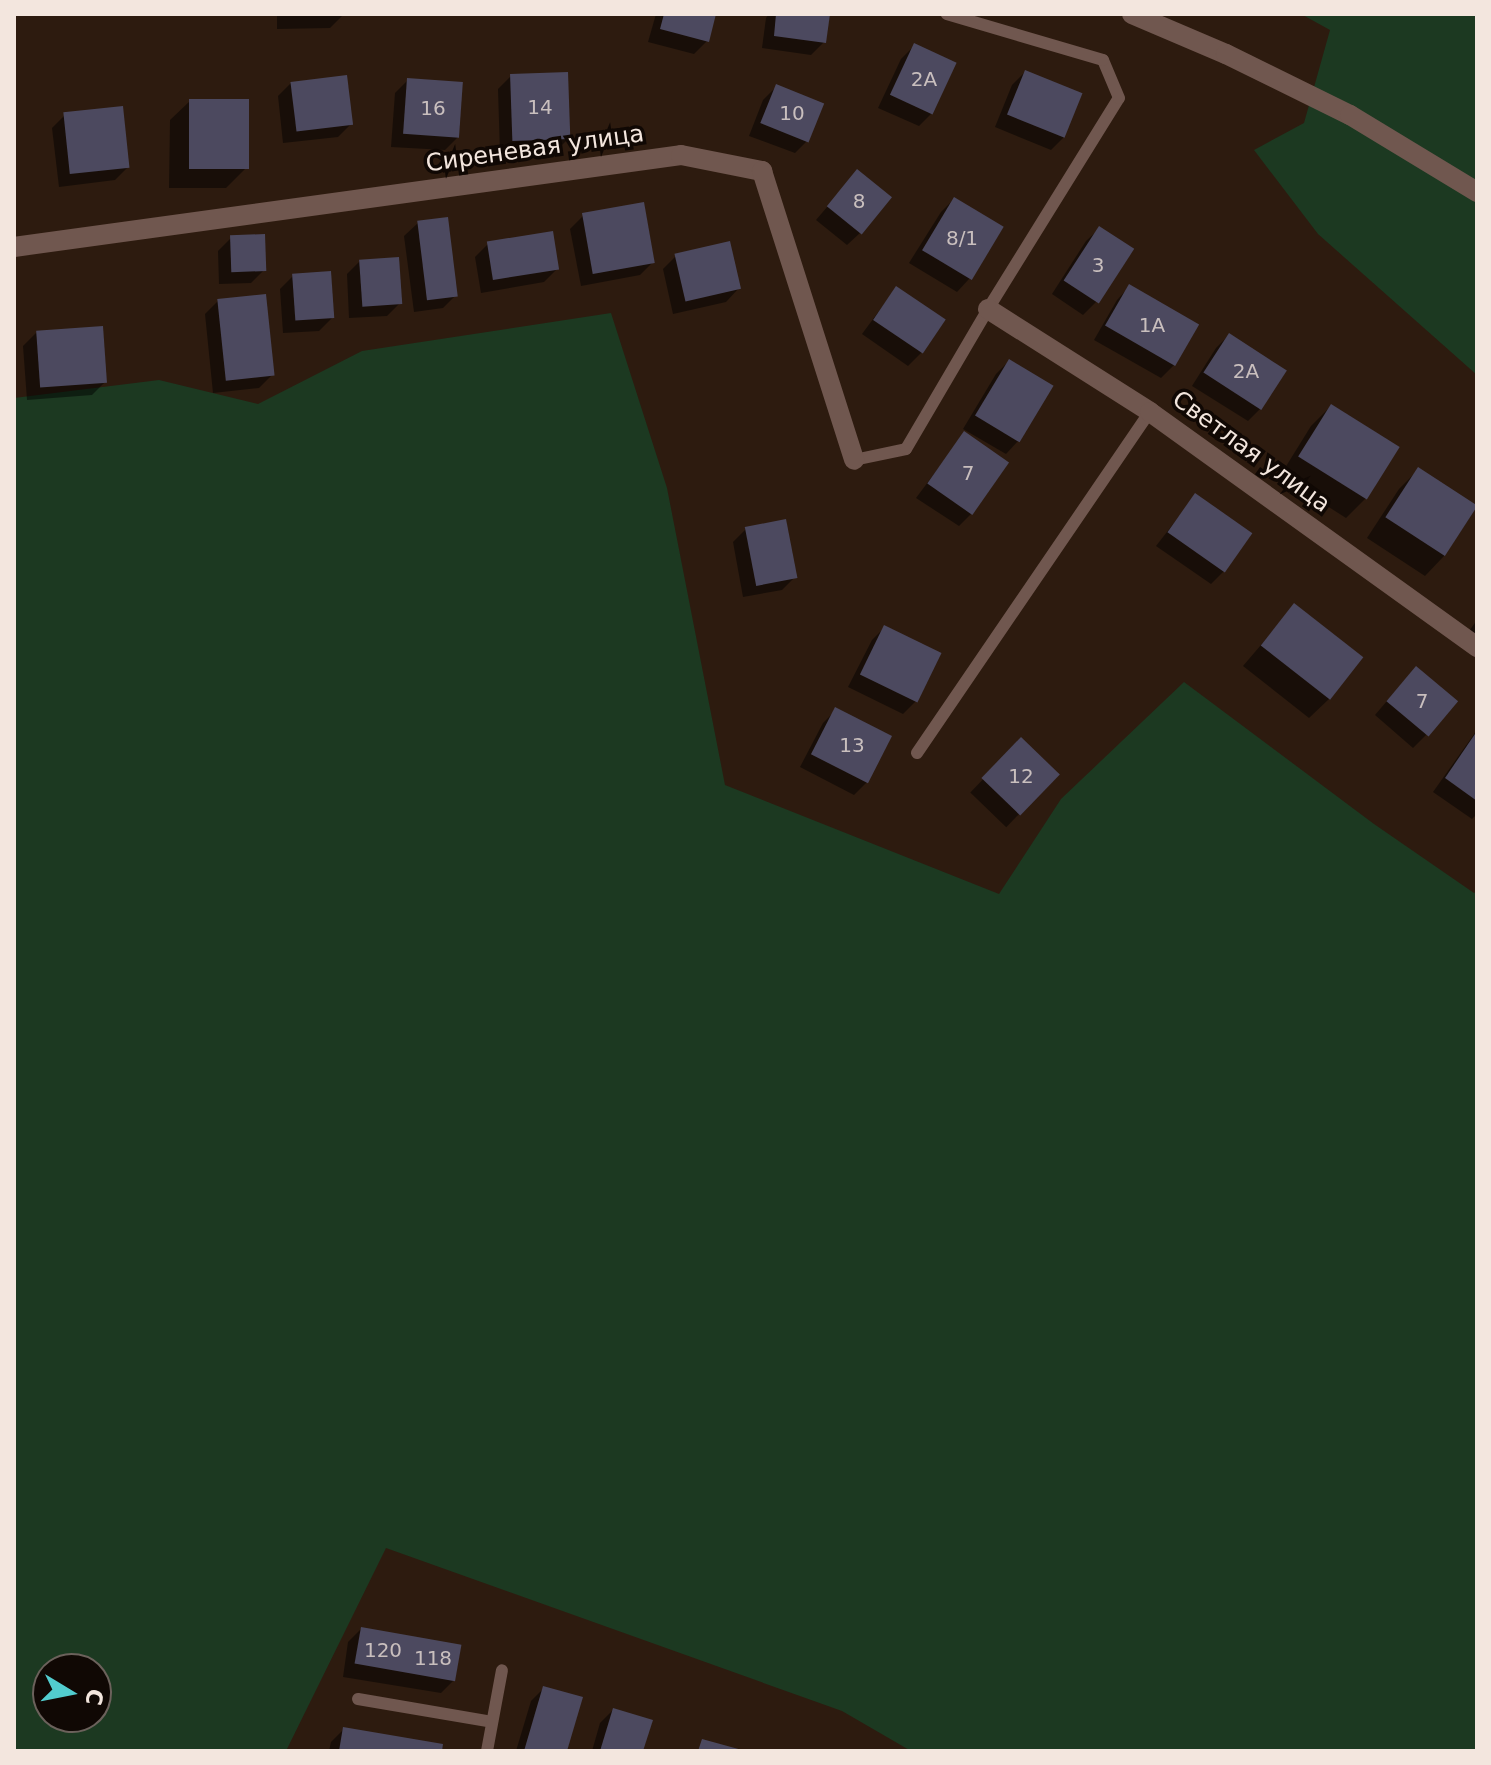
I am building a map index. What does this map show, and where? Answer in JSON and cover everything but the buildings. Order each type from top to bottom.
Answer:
[{"type":"street","points":[[1132,14],[1226,54],[1350,115],[1477,192]]},
{"type":"street","name":"Сиреневая улица","points":[[14,247],[681,155],[762,171],[854,460]]},
{"type":"street","name":"Светлая улица","points":[[988,309],[1150,412],[1477,647]]},
{"type":"lane","points":[[854,460],[906,449],[988,309],[1119,98],[1103,60],[947,14]]},
{"type":"lane","points":[[917,753],[1150,412]]},
{"type":"lane","points":[[487,1751],[502,1670]]},
{"type":"lane","points":[[358,1699],[492,1722]]},
{"type":"green space","points":[[1301,14],[1477,14],[1477,375],[1318,234],[1254,150],[1304,123],[1330,30]]},
{"type":"green space","points":[[611,313],[667,488],[725,785],[999,894],[1061,799],[1184,682],[1374,824],[1474,893],[1477,891],[1477,1751],[911,1751],[842,1711],[386,1548],[286,1751],[14,1751],[14,398],[159,380],[258,404],[362,351]]}]
